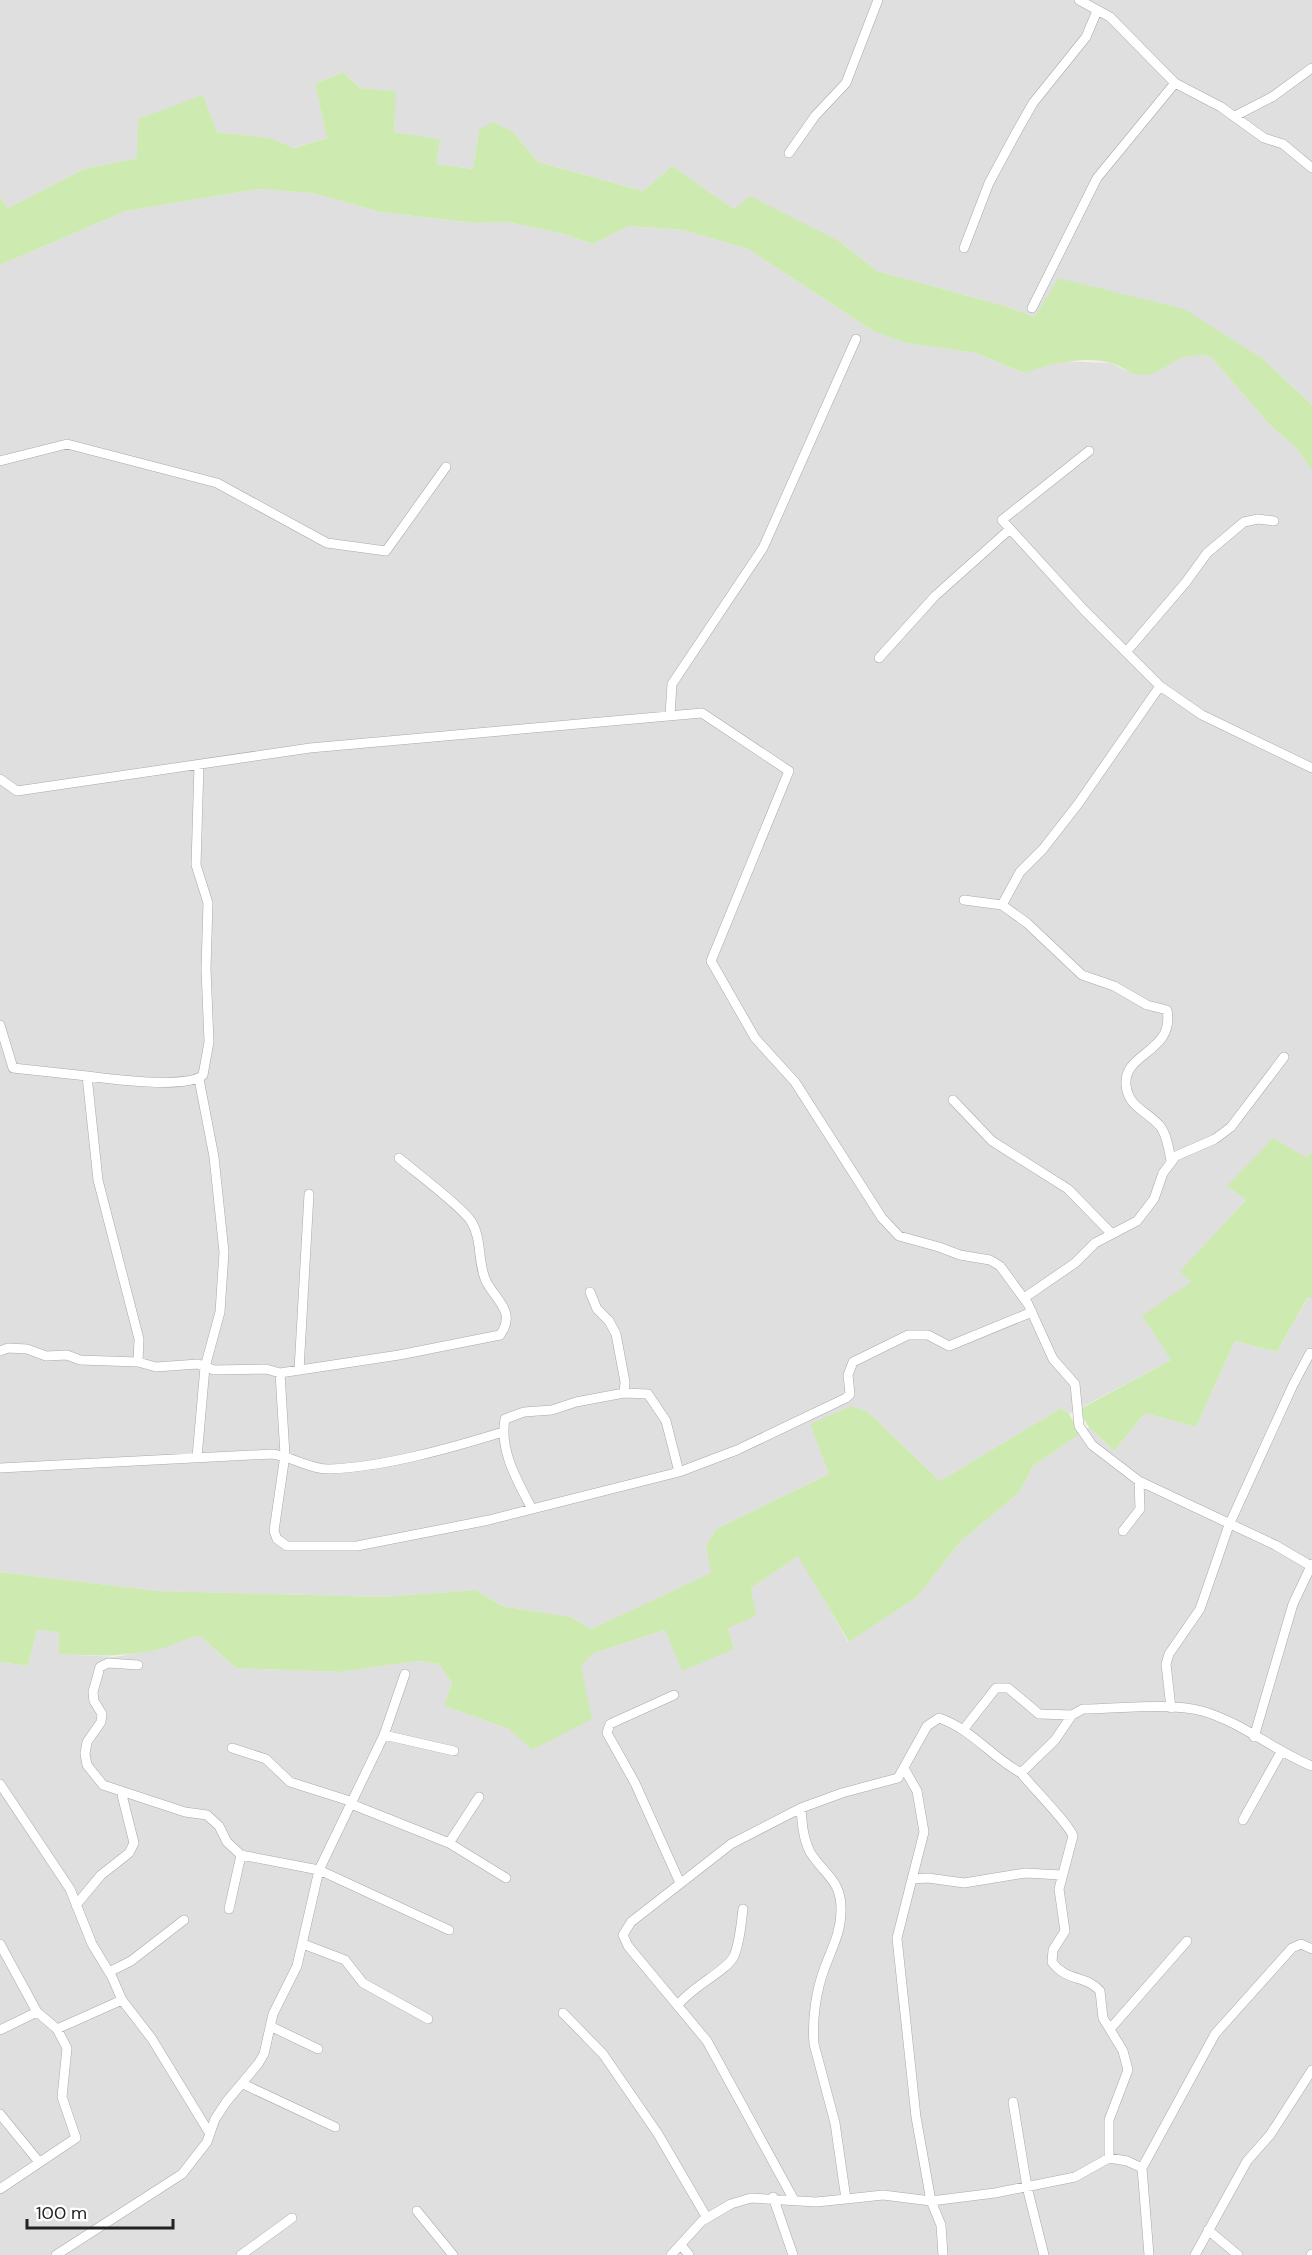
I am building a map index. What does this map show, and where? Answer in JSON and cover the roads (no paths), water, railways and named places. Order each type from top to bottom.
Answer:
[{"type":"street","points":[[789,153],[815,116],[846,83],[878,0]]},
{"type":"street","points":[[1079,0],[1110,17],[1175,83],[1235,117],[1264,138],[1282,144],[1312,168]]},
{"type":"street","points":[[964,248],[990,183],[1016,133],[1033,103],[1086,37],[1097,10]]},
{"type":"street","points":[[1235,117],[1272,98],[1312,68]]},
{"type":"street","points":[[1032,308],[1097,178],[1175,83]]},
{"type":"street","points":[[670,715],[672,684],[763,548],[856,339]]},
{"type":"street","points":[[0,461],[67,444],[217,483],[327,543],[386,551],[446,467]]},
{"type":"street","points":[[1089,451],[1002,520],[1084,610],[1160,686],[1202,715],[1312,768]]},
{"type":"street","points":[[1127,651],[1186,582],[1207,553],[1244,522],[1258,519],[1274,521]]},
{"type":"street","points":[[879,658],[935,596],[1010,529]]},
{"type":"street","points":[[1002,905],[1020,872],[1043,849],[1078,804],[1160,686]]},
{"type":"street","points":[[0,779],[17,791],[309,748],[702,712],[789,771],[711,961],[755,1038],[795,1082],[833,1145],[890,1229],[899,1236],[939,1247],[960,1256],[990,1260],[1000,1266],[1032,1312],[1053,1359],[1075,1384],[1077,1415],[1084,1437],[1139,1481],[1275,1545],[1312,1565],[1293,1604],[1254,1737]]},
{"type":"street","points":[[0,1025],[13,1068],[87,1076],[174,1081],[199,1079],[203,1075],[209,1042],[206,969],[208,903],[195,865],[199,765]]},
{"type":"street","points":[[964,900],[1002,905],[1027,923],[1082,975],[1114,986],[1147,1005],[1167,1010],[1169,1023],[1166,1033],[1157,1046],[1130,1067],[1126,1084],[1129,1099],[1135,1107],[1161,1128],[1171,1161]]},
{"type":"street","points":[[1024,1298],[1061,1274],[1095,1243],[1137,1221],[1146,1212],[1176,1155],[1215,1139],[1231,1127],[1284,1057]]},
{"type":"street","points":[[87,1076],[98,1180],[139,1339],[138,1362]]},
{"type":"street","points":[[197,1457],[205,1367],[220,1312],[224,1252],[214,1157],[199,1079]]},
{"type":"street","points":[[953,1100],[992,1141],[1068,1190],[1111,1233]]},
{"type":"street","points":[[0,1351],[8,1348],[27,1349],[46,1356],[67,1355],[80,1360],[138,1362],[156,1367],[198,1364],[214,1370],[266,1369],[280,1373],[500,1335],[505,1327],[505,1307],[486,1282],[479,1241],[471,1220],[399,1158]]},
{"type":"street","points":[[299,1370],[309,1194]]},
{"type":"street","points":[[590,1292],[597,1310],[609,1321],[616,1334],[625,1382],[624,1393]]},
{"type":"street","points":[[280,1373],[285,1455],[274,1531],[277,1539],[286,1546],[357,1546],[489,1520],[679,1472],[736,1450],[846,1398],[850,1394],[848,1375],[853,1362],[902,1337],[928,1335],[949,1346],[1032,1312]]},
{"type":"street","points":[[1171,1708],[1167,1664],[1169,1654],[1200,1609],[1229,1525],[1310,1353]]},
{"type":"street","points":[[532,1509],[513,1473],[503,1432],[505,1419],[515,1414],[552,1410],[576,1402],[624,1393],[648,1394],[666,1421],[679,1472]]},
{"type":"street","points":[[0,1468],[67,1467],[197,1457],[285,1455],[327,1470],[408,1457],[503,1432]]},
{"type":"street","points":[[1124,1531],[1140,1509],[1139,1481]]},
{"type":"street","points":[[138,1665],[108,1663],[100,1667],[93,1692],[94,1701],[102,1714],[101,1722],[87,1742],[87,1765],[103,1785],[185,1812],[207,1815],[219,1826],[227,1842],[241,1855],[319,1870],[449,1930]]},
{"type":"street","points":[[56,2255],[182,2174],[196,2158],[227,2101],[243,2084],[264,2054],[272,2027],[273,2014],[292,1979],[303,1944],[319,1870],[384,1735],[405,1674]]},
{"type":"street","points":[[963,1730],[996,1688],[1008,1688],[1039,1714],[1071,1715],[1083,1709],[1200,1710],[1220,1718],[1281,1752],[1310,1763]]},
{"type":"street","points":[[674,1695],[610,1724],[607,1733],[636,1782],[680,1883]]},
{"type":"street","points":[[1021,1773],[1055,1740],[1071,1715]]},
{"type":"street","points":[[794,2200],[712,2050],[678,2005],[628,1946],[623,1935],[631,1922],[731,1844],[801,1808],[842,1793],[898,1778],[905,1770],[918,1739],[934,1719],[945,1719],[963,1730],[1004,1764],[1021,1773],[1050,1808],[1071,1828],[1073,1846],[1061,1875],[1059,1889],[1066,1926],[1053,1950],[1052,1962],[1068,1977],[1096,1986],[1102,1997],[1103,2018],[1124,2051],[1128,2070],[1109,2120],[1109,2158]]},
{"type":"street","points":[[384,1735],[454,1751]]},
{"type":"street","points":[[232,1748],[266,1759],[290,1782],[352,1803],[449,1843],[506,1878]]},
{"type":"street","points":[[1243,1820],[1281,1752]]},
{"type":"street","points":[[905,1770],[917,1791],[924,1832],[897,1938],[912,2085],[931,2201],[941,2225],[943,2255]]},
{"type":"street","points":[[0,1784],[70,1888],[92,1944],[122,2000],[152,2039],[210,2134]]},
{"type":"street","points":[[76,1905],[101,1875],[129,1853],[134,1843],[121,1791]]},
{"type":"street","points":[[449,1843],[479,1797]]},
{"type":"street","points":[[801,1808],[802,1828],[808,1847],[837,1885],[840,1896],[838,1938],[820,1982],[813,2031],[814,2044],[835,2123],[846,2199]]},
{"type":"street","points":[[229,1909],[241,1855]]},
{"type":"street","points":[[913,1879],[928,1878],[964,1883],[1024,1873],[1061,1875]]},
{"type":"street","points":[[678,2005],[691,1989],[729,1963],[738,1940],[743,1909]]},
{"type":"street","points":[[109,1972],[131,1961],[184,1920]]},
{"type":"street","points":[[1110,2029],[1187,1941]]},
{"type":"street","points":[[0,1944],[37,2012],[57,2029],[67,2048],[62,2097],[76,2138],[0,2189]]},
{"type":"street","points":[[303,1944],[345,1960],[363,1983],[428,2019]]},
{"type":"street","points":[[1149,2255],[1142,2168],[1215,2034],[1292,1948],[1301,1944],[1312,1949]]},
{"type":"street","points":[[57,2029],[122,2000]]},
{"type":"street","points":[[0,2030],[37,2012]]},
{"type":"street","points":[[563,2013],[603,2054],[658,2134],[707,2218]]},
{"type":"street","points":[[272,2027],[318,2049]]},
{"type":"street","points":[[1195,2255],[1247,2161],[1270,2135],[1312,2070]]},
{"type":"street","points":[[243,2084],[335,2127]]},
{"type":"street","points":[[1012,2102],[1027,2187],[1044,2255]]},
{"type":"street","points":[[0,2114],[39,2162]]},
{"type":"street","points":[[671,2255],[707,2218],[731,2204],[751,2198],[816,2202],[883,2195],[931,2201],[1027,2187],[1075,2177],[1109,2158],[1127,2161],[1142,2168]]},
{"type":"street","points":[[773,2198],[793,2255]]},
{"type":"street","points":[[417,2211],[453,2255]]},
{"type":"street","points":[[241,2255],[292,2218]]},
{"type":"street","points":[[1208,2230],[1238,2255]]},
{"type":"street","points":[[681,2245],[689,2255]]}]
